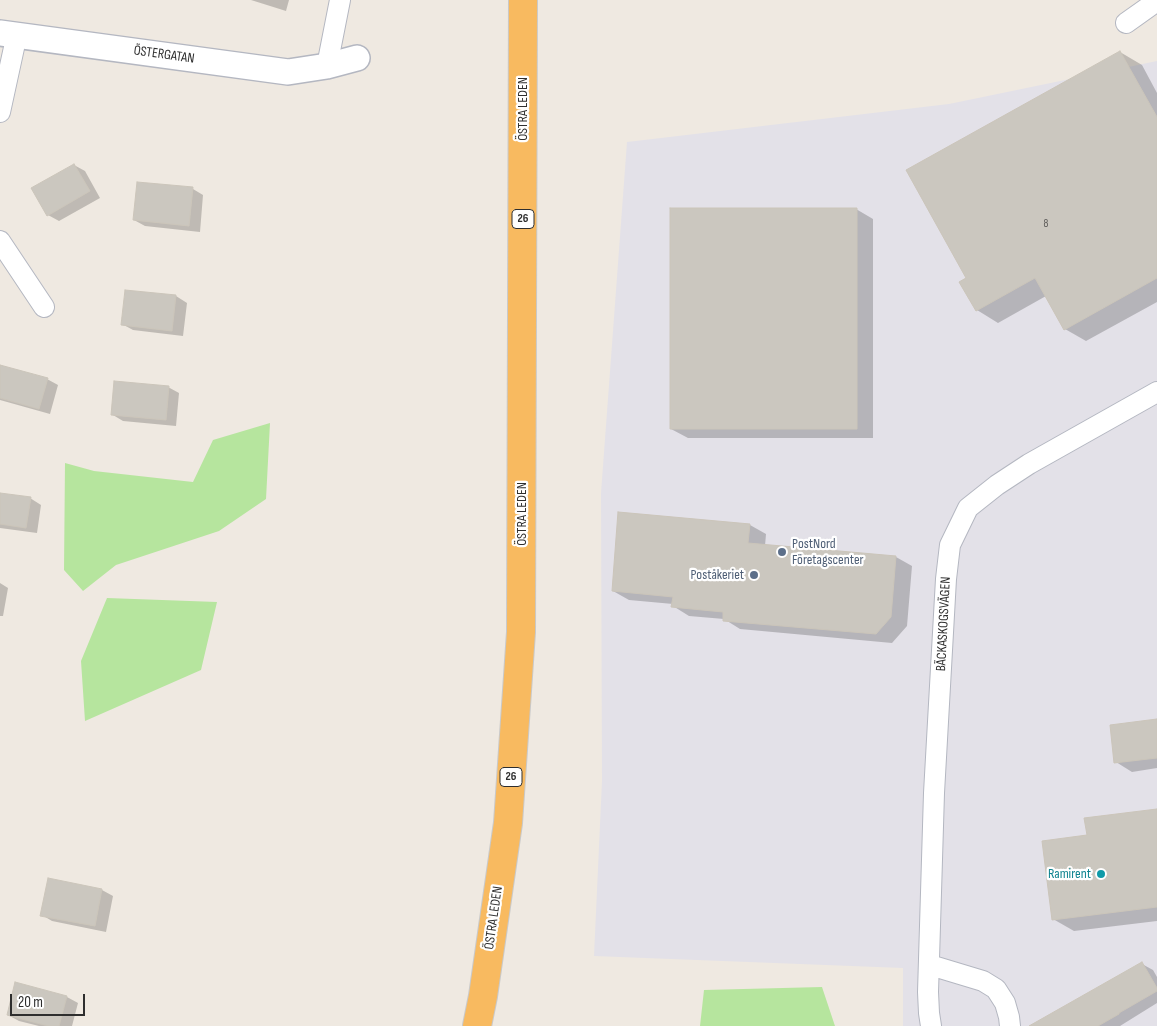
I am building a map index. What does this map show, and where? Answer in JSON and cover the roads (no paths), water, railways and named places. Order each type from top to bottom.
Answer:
[{"type":"highway","name":"ÖSTRA LEDEN","points":[[477,1026],[508,823],[522,632],[522,0]]},
{"type":"street","points":[[327,66],[340,0]]},
{"type":"street","points":[[1126,23],[1157,1]]},
{"type":"street","points":[[0,112],[9,34]]},
{"type":"street","name":"ÖSTERGATAN","points":[[9,34],[288,72],[327,66],[357,58]]},
{"type":"street","points":[[0,240],[44,307]]},
{"type":"street","name":"BÄCKASKOGSVÄGEN","points":[[932,1026],[929,1006],[934,793],[946,579],[950,545],[968,508],[997,485],[1029,464],[1157,392]]},
{"type":"street","points":[[930,965],[982,981],[996,990],[1004,1003],[1010,1026]]},
{"type":"place","name":"PostNord Företagscenter","points":[[782,552]]},
{"type":"place","name":"Poståkeriet","points":[[754,575]]},
{"type":"place","name":"Ramirent","points":[[1101,874]]}]
